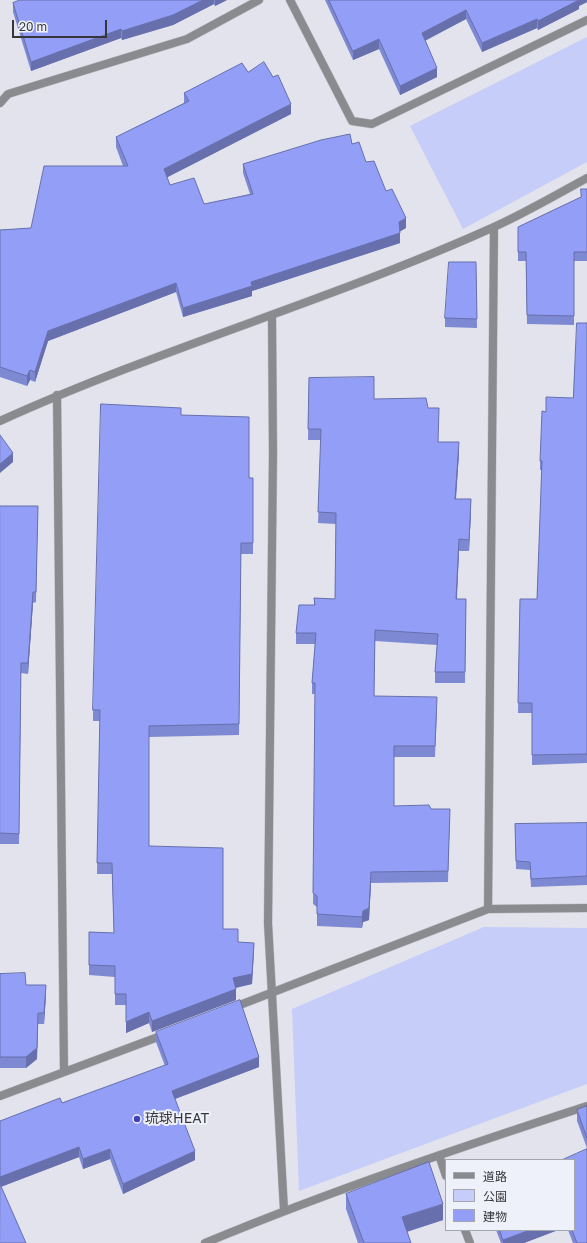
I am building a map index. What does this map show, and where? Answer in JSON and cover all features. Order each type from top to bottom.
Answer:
[{"type":"street","points":[[0,104],[8,94],[187,39],[259,0]]},
{"type":"street","points":[[290,0],[352,121],[372,124],[587,20]]},
{"type":"street","points":[[0,421],[57,395],[272,316],[494,227],[587,178]]},
{"type":"street","points":[[488,909],[494,227]]},
{"type":"street","points":[[272,316],[273,454],[268,923],[284,1210]]},
{"type":"street","points":[[57,395],[64,1072]]},
{"type":"street","points":[[222,1012],[488,909],[587,908]]},
{"type":"street","points":[[0,1096],[172,1031]]},
{"type":"street","points":[[205,1243],[284,1210],[439,1155],[587,1106]]},
{"type":"street","points":[[439,1155],[445,1173]]},
{"type":"street","points":[[465,1231],[470,1243]]},
{"type":"green space","points":[[587,37],[587,162],[463,229],[410,126]]},
{"type":"green space","points":[[484,927],[587,928],[587,1084],[299,1191],[292,1009]]},
{"type":"building","points":[[20,0],[203,0],[173,15],[122,31],[121,29],[31,62],[13,3]]},
{"type":"building","points":[[329,0],[579,0],[538,21],[537,19],[482,43],[466,10],[422,33],[437,68],[400,86],[379,39],[353,51]]},
{"type":"building","points":[[264,62],[273,77],[278,75],[291,104],[164,169],[170,185],[194,178],[204,204],[253,194],[243,164],[321,140],[350,134],[352,144],[359,142],[366,162],[374,161],[386,191],[392,189],[406,218],[399,222],[400,233],[251,282],[252,286],[183,308],[176,283],[48,331],[35,372],[30,370],[27,376],[0,367],[0,230],[31,228],[44,166],[128,166],[116,137],[189,101],[184,93],[242,63],[248,72]]},
{"type":"building","points":[[581,189],[587,189],[587,252],[574,252],[574,316],[527,315],[526,252],[518,252],[518,227],[581,197]]},
{"type":"building","points":[[449,262],[476,262],[477,319],[445,318]]},
{"type":"building","points":[[577,323],[587,323],[587,754],[532,755],[532,703],[518,703],[520,599],[537,599],[542,461],[540,461],[542,411],[546,412],[546,397],[573,398]]},
{"type":"building","points":[[374,377],[374,399],[426,398],[428,408],[439,408],[438,442],[459,442],[455,499],[471,499],[469,540],[459,539],[456,599],[466,599],[465,672],[435,672],[438,634],[375,630],[374,696],[437,697],[435,746],[394,746],[394,806],[429,805],[431,809],[450,809],[448,871],[371,872],[369,908],[363,911],[362,917],[317,914],[317,896],[313,893],[315,683],[312,683],[316,633],[296,633],[299,605],[315,605],[314,598],[335,599],[336,513],[318,512],[321,429],[308,429],[309,378]]},
{"type":"building","points":[[101,404],[181,408],[181,415],[249,417],[249,478],[253,478],[253,543],[241,543],[239,724],[149,726],[149,846],[223,848],[223,929],[238,929],[238,942],[254,943],[252,974],[233,978],[236,989],[152,1021],[149,1012],[126,1022],[126,994],[115,994],[115,966],[89,965],[89,932],[114,933],[112,863],[97,863],[100,710],[93,710]]},
{"type":"building","points":[[0,435],[13,453],[0,464]]},
{"type":"building","points":[[0,506],[38,506],[36,592],[33,592],[28,663],[21,663],[19,834],[0,833]]},
{"type":"building","points":[[587,823],[587,876],[531,879],[530,862],[516,861],[515,824]]},
{"type":"building","points":[[25,973],[26,985],[46,985],[44,1013],[38,1013],[37,1048],[26,1057],[0,1057],[0,974]]},
{"type":"building","points":[[240,1000],[259,1057],[172,1091],[195,1151],[123,1184],[110,1149],[83,1159],[79,1147],[0,1177],[0,1121],[60,1098],[62,1103],[168,1064],[156,1032]]},
{"type":"building","points":[[587,1106],[587,1138],[577,1110]]},
{"type":"building","points":[[587,1149],[587,1243],[577,1243],[572,1231],[575,1231],[575,1159],[564,1159]]},
{"type":"building","points":[[429,1162],[443,1204],[402,1217],[411,1243],[364,1243],[346,1194]]},
{"type":"building","points":[[0,1184],[26,1243],[0,1243]]},
{"type":"building","points":[[500,1231],[527,1231],[503,1240]]},
{"type":"place","name":"琉球HEAT","points":[[137,1119]]}]
